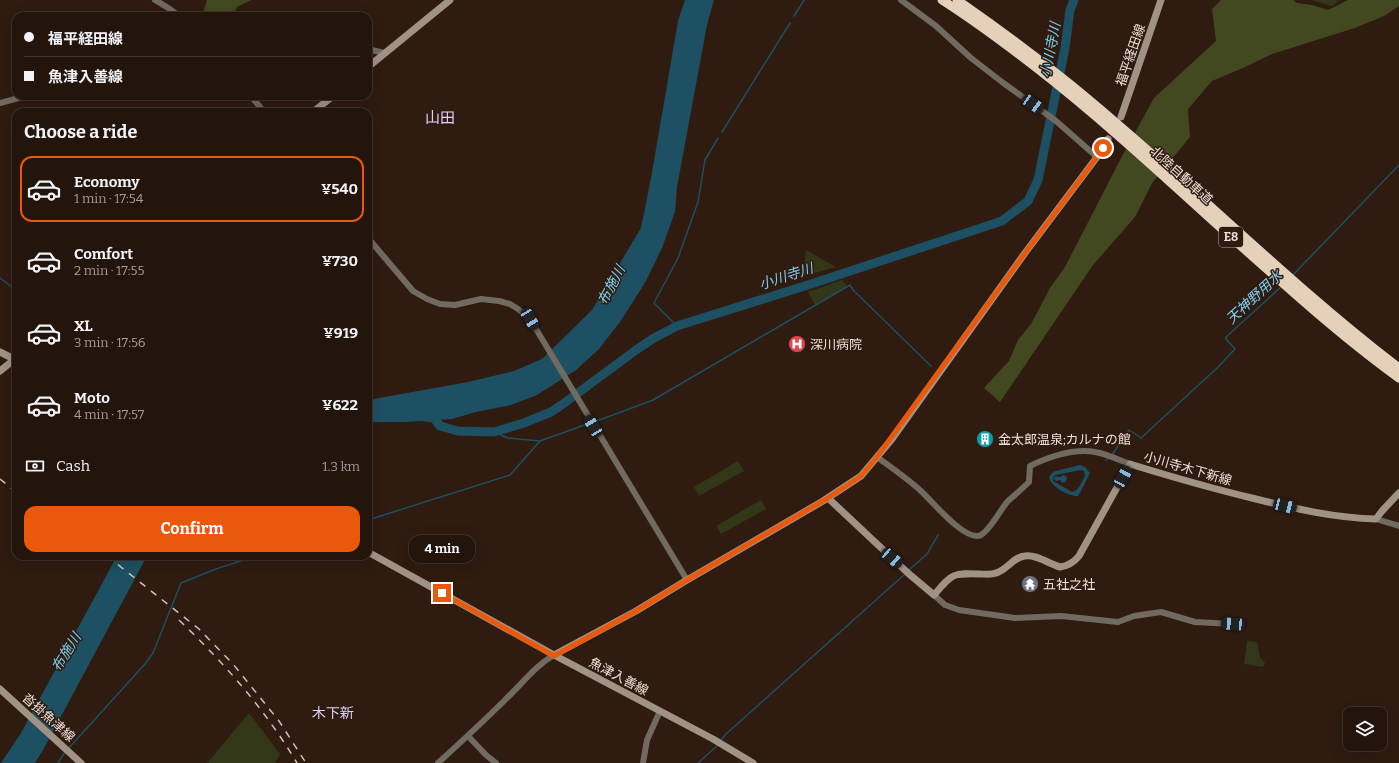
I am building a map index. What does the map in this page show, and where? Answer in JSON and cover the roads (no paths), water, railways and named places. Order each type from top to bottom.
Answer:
[{"type":"highway","name":"北陸自動車道","points":[[942,0],[1029,51],[1136,151],[1300,298],[1361,349],[1399,378]]},
{"type":"highway","name":"北陸自動車道","points":[[957,0],[983,23]]},
{"type":"highway","name":"北陸自動車道","points":[[1069,88],[1143,146],[1306,293],[1399,368]]},
{"type":"main road","points":[[372,64],[450,0]]},
{"type":"main road","name":"福平経田線","points":[[1122,117],[1161,0]]},
{"type":"main road","points":[[318,108],[328,100]]},
{"type":"main road","points":[[554,656],[636,611],[828,498],[861,476],[877,457],[1025,253],[1097,157],[1108,139]]},
{"type":"main road","points":[[0,352],[12,358]]},
{"type":"main road","points":[[0,371],[12,361]]},
{"type":"main road","name":"小川寺木下新線","points":[[934,595],[951,576],[965,572],[997,573],[1004,570],[1015,560],[1026,555],[1060,567],[1074,561],[1079,556],[1130,464],[1193,483],[1312,513],[1376,519]]},
{"type":"main road","points":[[1376,519],[1399,493]]},
{"type":"main road","points":[[828,498],[909,574],[934,595]]},
{"type":"main road","name":"魚津入善線","points":[[372,554],[554,656],[726,746],[753,763]]},
{"type":"main road","name":"沓掛魚津線","points":[[0,689],[81,763]]},
{"type":"street","points":[[155,0],[174,12]]},
{"type":"street","points":[[900,0],[936,26],[977,63],[1056,121],[1097,157]]},
{"type":"street","points":[[372,51],[384,54]]},
{"type":"street","points":[[0,103],[12,100]]},
{"type":"street","points":[[254,100],[261,108]]},
{"type":"street","points":[[372,243],[417,294],[440,304],[455,304],[486,299],[510,304],[530,319],[687,580]]},
{"type":"street","points":[[877,457],[903,475],[922,491],[947,518],[958,527],[969,534],[976,536],[981,535],[992,524],[1007,502],[1028,482],[1030,466],[1038,462],[1083,450],[1096,452],[1130,464]]},
{"type":"street","points":[[1376,519],[1399,526]]},
{"type":"street","points":[[934,595],[945,605],[959,610],[1015,618],[1061,616],[1118,622],[1134,616],[1161,612],[1195,622],[1233,624]]},
{"type":"street","points":[[438,763],[520,686],[535,668],[554,656]]},
{"type":"street","points":[[643,763],[647,740],[660,711]]},
{"type":"street","points":[[468,736],[496,763]]},
{"type":"water","name":"布施川","points":[[685,0],[714,0],[707,25],[677,187],[675,212],[662,248],[646,281],[620,322],[599,349],[576,370],[537,395],[511,405],[476,412],[452,419],[405,422],[372,422],[372,399],[468,382],[514,371],[542,359],[592,310],[641,228],[678,21]]},
{"type":"water","points":[[1080,465],[1085,467],[1090,473],[1078,496],[1070,495],[1060,490],[1050,480],[1049,477],[1053,472]],"holes":[[[1081,470],[1084,471],[1085,476],[1078,488],[1072,492],[1053,481],[1055,475]]]},
{"type":"water","points":[[1063,475],[1067,477],[1066,482],[1062,483],[1060,480],[1054,480],[1055,476],[1060,477]]},
{"type":"water","name":"布施川","points":[[115,560],[145,560],[35,763],[1,763],[21,733]]},
{"type":"waterway","points":[[794,16],[804,0]]},
{"type":"waterway","name":"小川寺川","points":[[425,417],[434,418],[440,426],[458,431],[494,432],[524,423],[551,412],[636,350],[654,338],[677,326],[811,284],[1002,221],[1028,201],[1038,180],[1065,48],[1070,10],[1074,0]]},
{"type":"waterway","points":[[722,132],[790,23]]},
{"type":"waterway","points":[[677,326],[654,303],[678,258],[698,202],[705,160],[718,138]]},
{"type":"waterway","name":"天神野用水","points":[[1292,276],[1399,165]]},
{"type":"waterway","points":[[0,278],[12,287]]},
{"type":"waterway","points":[[594,422],[653,400],[850,285],[853,290],[931,366]]},
{"type":"waterway","name":"天神野用水","points":[[1112,455],[1129,430],[1141,438],[1217,368],[1235,349],[1226,337],[1281,287]]},
{"type":"waterway","points":[[372,519],[510,475],[540,441],[590,423]]},
{"type":"waterway","points":[[494,432],[508,438],[540,441]]},
{"type":"waterway","points":[[909,570],[927,554],[938,535]]},
{"type":"waterway","points":[[68,749],[145,664],[153,653],[181,583],[244,560]]},
{"type":"waterway","points":[[721,740],[905,574]]},
{"type":"waterway","points":[[698,763],[718,745]]},
{"type":"waterway","points":[[58,763],[65,752]]},
{"type":"railway","points":[[0,479],[12,489]]},
{"type":"railway","points":[[112,560],[199,629],[233,664],[279,721],[306,763]]},
{"type":"railway","points":[[179,620],[243,687],[271,724],[297,763]]},
{"type":"place","name":"深川病院","points":[[797,344]]},
{"type":"place","name":"金太郎温泉;カルナの館","points":[[985,439]]},
{"type":"place","name":"五社之社","points":[[1030,584]]},
{"type":"district","name":"山田","points":[[440,118]]},
{"type":"district","name":"木下新","points":[[333,713]]}]
